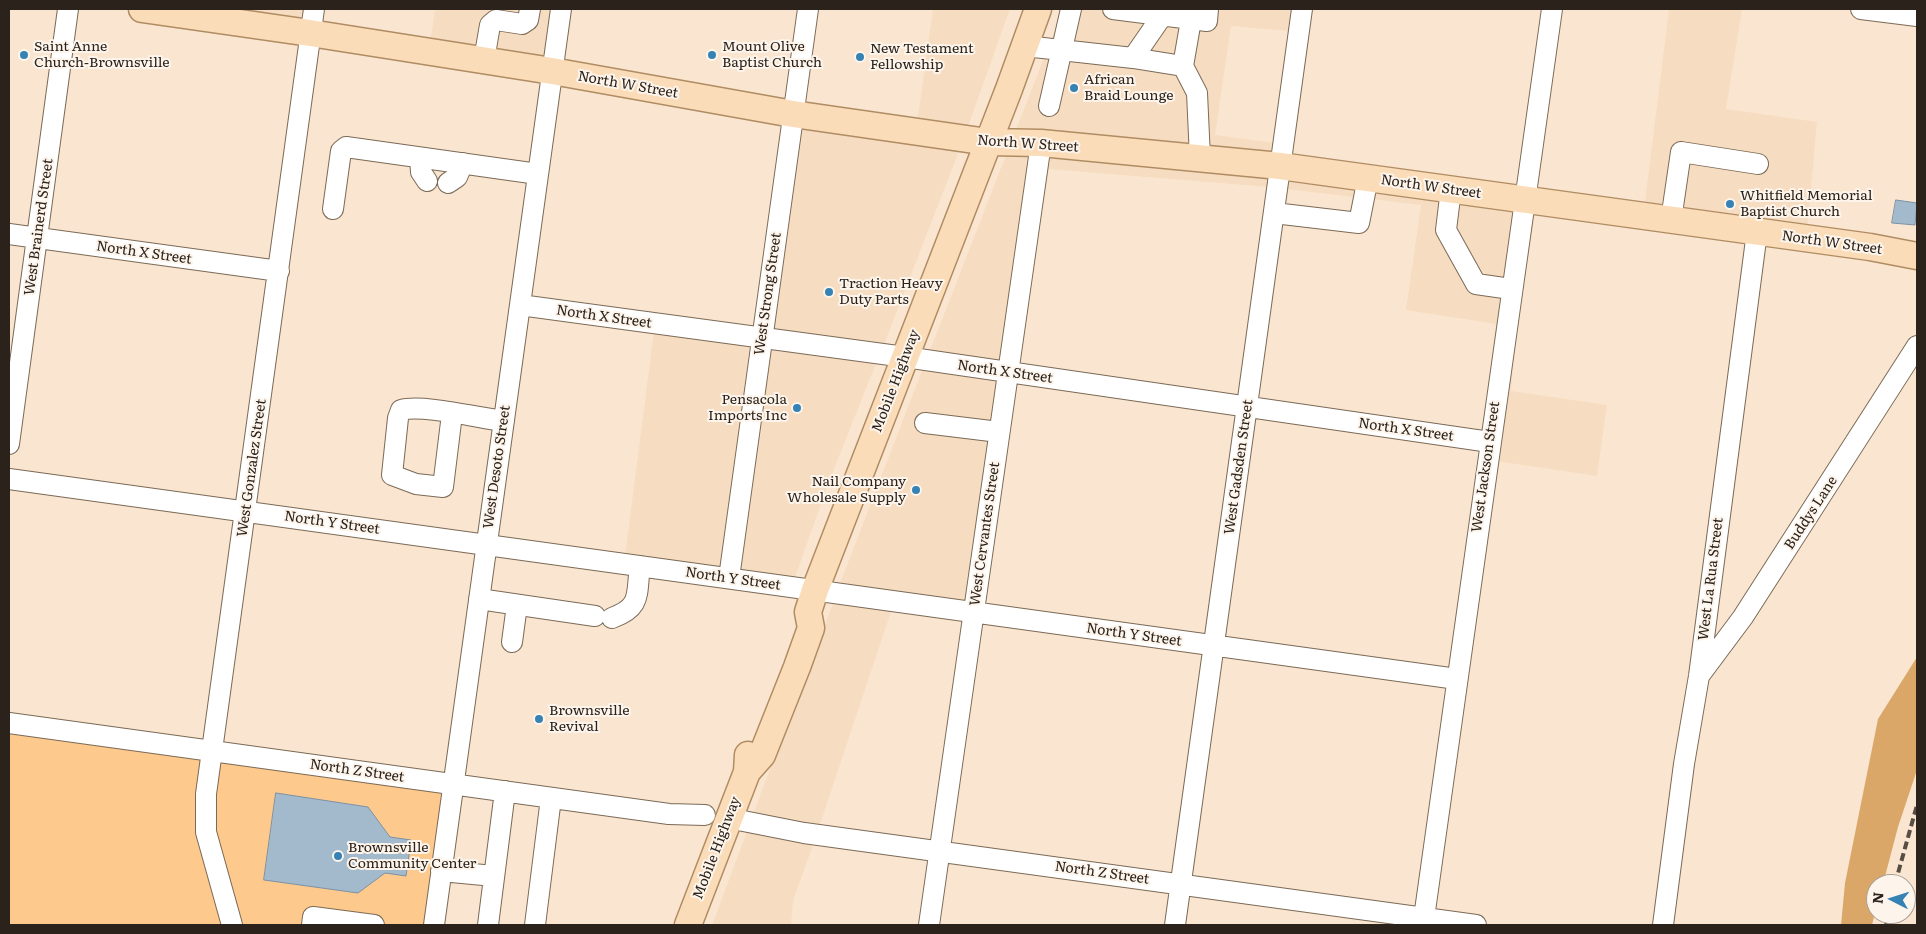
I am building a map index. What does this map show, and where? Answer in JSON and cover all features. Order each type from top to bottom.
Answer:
[{"type":"main road","name":"North W Street","points":[[142,9],[312,21],[484,60],[793,114],[988,142],[1042,143],[1280,166],[1870,247],[1917,256]]},
{"type":"main road","name":"Mobile Highway","points":[[688,925],[717,816],[747,772],[749,748],[780,660],[796,622],[812,601],[1038,9]]},
{"type":"street","name":"West Brainerd Street","points":[[9,444],[68,9]]},
{"type":"street","points":[[484,60],[490,25],[496,20],[522,24],[528,20],[530,9]]},
{"type":"street","name":"West Desoto Street","points":[[434,925],[561,9]]},
{"type":"street","name":"West Strong Street","points":[[729,578],[808,9]]},
{"type":"street","points":[[1050,106],[1072,9]]},
{"type":"street","points":[[1113,9],[1207,21],[1208,9]]},
{"type":"street","name":"West Gadsden Street","points":[[1175,925],[1302,9]]},
{"type":"street","name":"West Jackson Street","points":[[1424,922],[1511,289],[1552,9]]},
{"type":"street","points":[[1861,9],[1917,16]]},
{"type":"street","points":[[1133,58],[1162,16]]},
{"type":"street","points":[[1191,20],[1183,66],[1197,93],[1200,158]]},
{"type":"street","name":"West Gonzalez Street","points":[[232,925],[206,832],[206,794],[312,21]]},
{"type":"street","points":[[1025,46],[1133,58],[1183,66]]},
{"type":"street","name":"West Cervantes Street","points":[[928,925],[1042,143]]},
{"type":"street","points":[[333,209],[343,148],[538,174]]},
{"type":"street","points":[[1671,220],[1681,152],[1758,164]]},
{"type":"street","points":[[420,158],[421,172],[427,180]]},
{"type":"street","points":[[448,183],[457,177],[463,164]]},
{"type":"street","points":[[1274,213],[1359,223],[1368,178]]},
{"type":"street","points":[[1451,190],[1446,230],[1476,284],[1511,289]]},
{"type":"street","name":"West La Rua Street","points":[[1663,925],[1684,764],[1699,676],[1757,232]]},
{"type":"street","name":"North X Street","points":[[9,234],[279,271]]},
{"type":"street","name":"North X Street","points":[[520,305],[1008,372],[1490,442]]},
{"type":"street","name":"Buddys Lane","points":[[1699,676],[1748,609],[1917,346]]},
{"type":"street","points":[[452,414],[504,422]]},
{"type":"street","points":[[925,423],[999,432]]},
{"type":"street","name":"North Y Street","points":[[9,478],[729,578],[812,601],[974,613],[1458,679]]},
{"type":"street","points":[[479,600],[603,617],[628,612],[635,603],[640,566]]},
{"type":"street","points":[[512,642],[517,605]]},
{"type":"street","name":"North Z Street","points":[[9,723],[670,814],[717,816],[804,832],[1181,884],[1424,922],[1476,925]]},
{"type":"street","points":[[488,925],[505,791]]},
{"type":"street","points":[[535,925],[551,798]]},
{"type":"street","points":[[441,871],[494,876]]},
{"type":"street","points":[[312,925],[313,917],[374,925]]},
{"type":"shaded area","points":[[196,9],[305,9],[303,24]]},
{"type":"shaded area","points":[[435,9],[552,9],[545,63],[430,44]]},
{"type":"shaded area","points":[[933,9],[1010,9],[966,132],[917,124]]},
{"type":"shaded area","points":[[1063,9],[1293,9],[1290,31],[1231,26],[1215,135],[1275,143],[1273,158],[1014,135]]},
{"type":"shaded area","points":[[1669,9],[1742,9],[1726,109],[1817,122],[1807,231],[1644,209]]},
{"type":"shaded area","points":[[801,122],[961,146],[883,347],[772,333]]},
{"type":"shaded area","points":[[1008,150],[1032,151],[1000,364],[929,353]]},
{"type":"shaded area","points":[[1049,151],[1271,173],[1269,187],[1049,169],[1018,367]]},
{"type":"shaded area","points":[[1288,175],[1514,205],[1482,434],[1496,324],[1406,310],[1421,205],[1286,189]]},
{"type":"shaded area","points":[[1531,208],[1536,209],[1517,326],[1511,391],[1607,405],[1597,476],[1496,461]]},
{"type":"shaded area","points":[[654,331],[753,345],[721,570],[625,556]]},
{"type":"shaded area","points":[[770,348],[877,361],[828,484],[794,580],[738,572]]},
{"type":"shaded area","points":[[923,368],[998,379],[967,604],[839,586]]},
{"type":"shaded area","points":[[834,601],[892,609],[819,827],[753,814]]},
{"type":"shaded area","points":[[1917,657],[1917,770],[1898,827],[1886,874],[1866,874],[1866,924],[1872,925],[1841,925],[1845,883],[1878,719]]},
{"type":"shaded area","points":[[9,730],[203,757],[197,832],[223,925],[9,925]]},
{"type":"shaded area","points":[[221,760],[444,790],[425,925],[241,925],[215,831],[215,795]]},
{"type":"shaded area","points":[[748,829],[814,842],[793,901],[791,925],[712,925]]},
{"type":"building","points":[[1896,200],[1917,203],[1915,225],[1892,223]]},
{"type":"building","name":"Brownsville Community Center","points":[[276,793],[368,807],[390,837],[411,840],[406,876],[385,873],[358,893],[264,880]]},
{"type":"railway","points":[[1898,874],[1917,805]]},
{"type":"place","name":"Saint Anne Church-Brownsville","points":[[24,55]]},
{"type":"place","name":"Mount Olive Baptist Church","points":[[712,55]]},
{"type":"place","name":"New Testament Fellowship","points":[[860,57]]},
{"type":"place","name":"African Braid Lounge","points":[[1074,88]]},
{"type":"place","name":"Whitfield Memorial Baptist Church","points":[[1730,204]]},
{"type":"place","name":"Traction Heavy Duty Parts","points":[[829,292]]},
{"type":"place","name":"Pensacola Imports Inc","points":[[797,408]]},
{"type":"place","name":"Nail Company Wholesale Supply","points":[[916,490]]},
{"type":"place","name":"Brownsville Revival","points":[[539,719]]},
{"type":"place","name":"Brownsville Community Center","points":[[338,856]]}]
